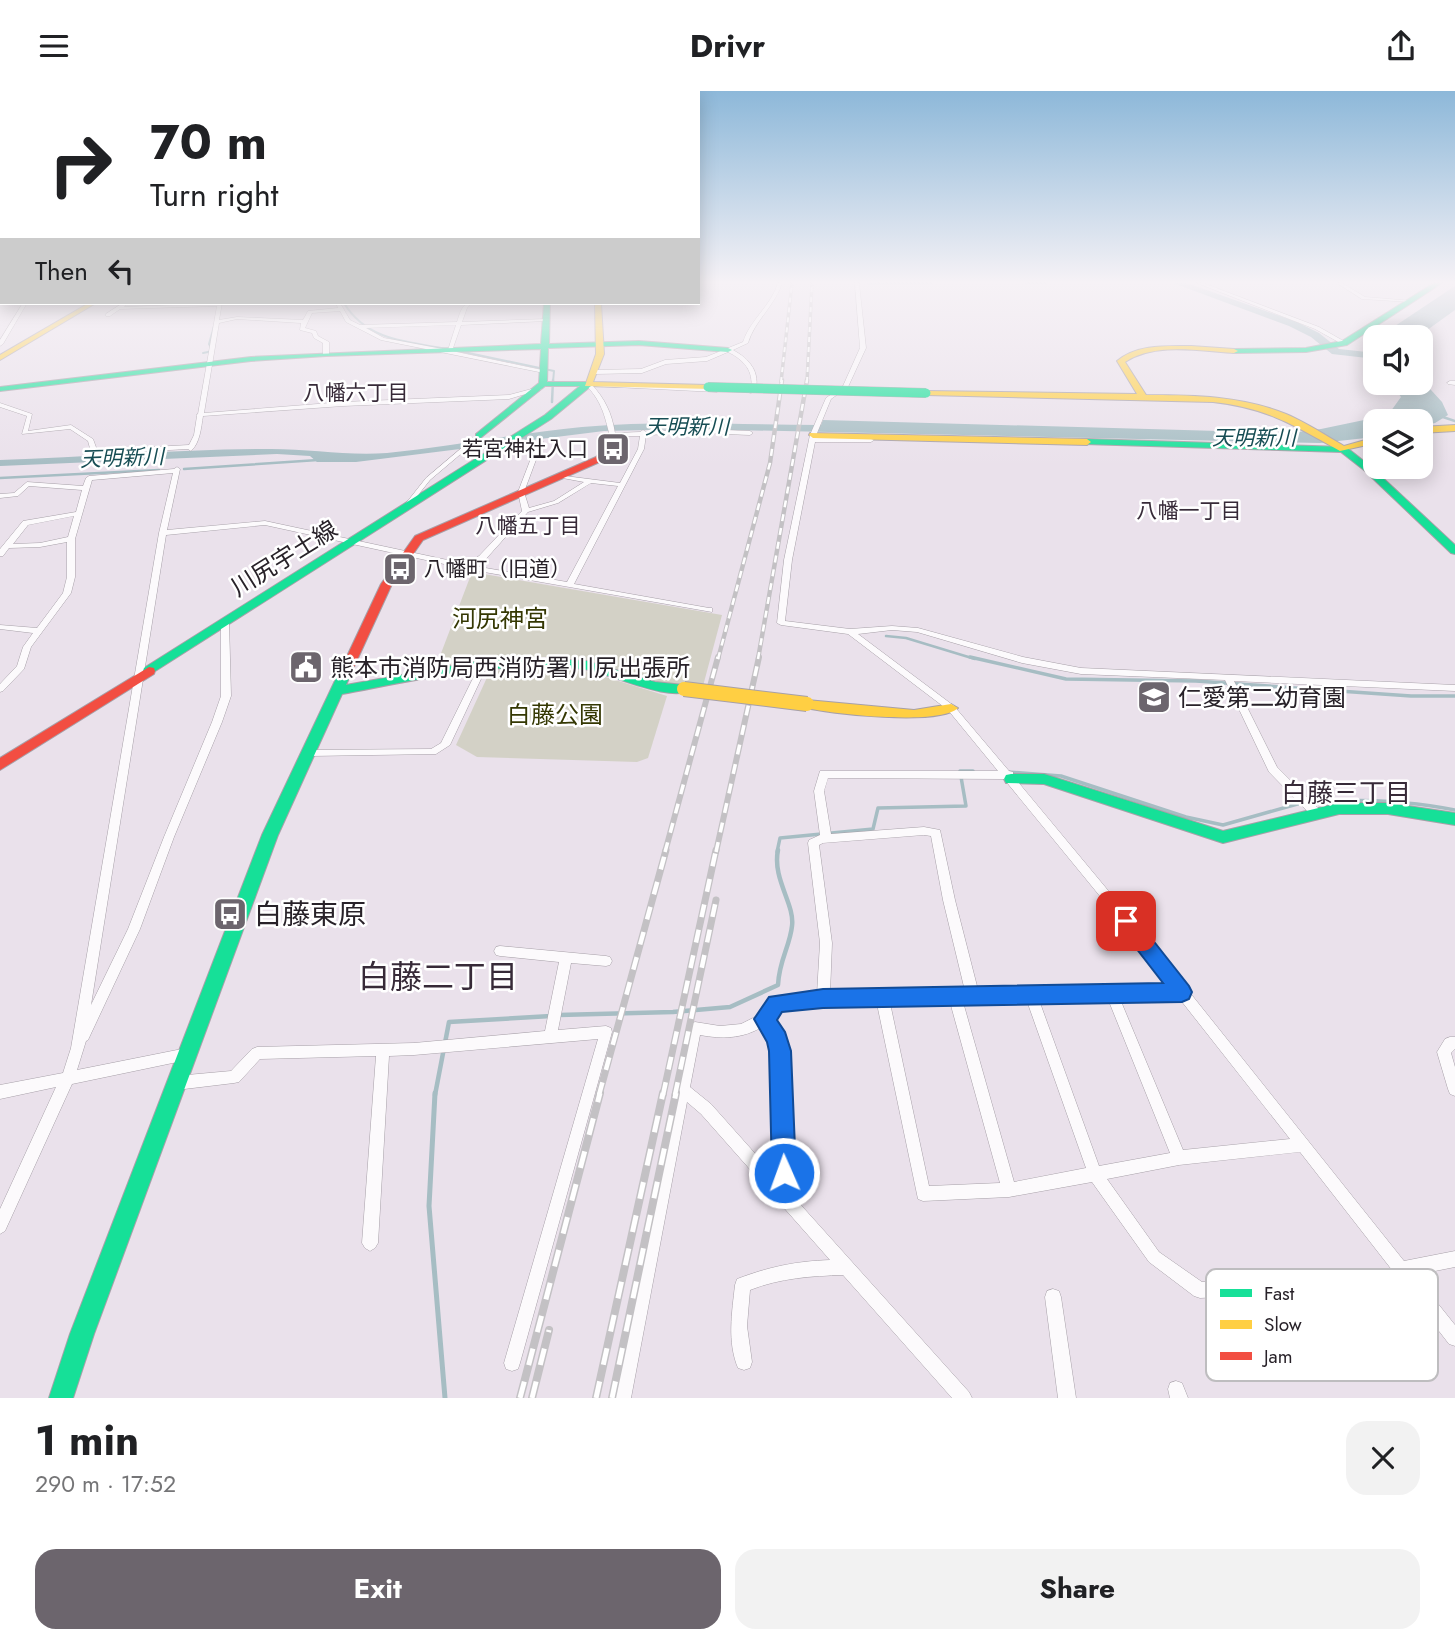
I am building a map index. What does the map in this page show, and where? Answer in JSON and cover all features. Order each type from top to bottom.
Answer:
[{"type":"main road","points":[[0,355],[18,344]]},
{"type":"main road","points":[[0,355],[20,344]]},
{"type":"main road","points":[[542,381],[546,344]]},
{"type":"main road","points":[[0,389],[211,364],[326,354],[603,344],[592,378]]},
{"type":"main road","points":[[651,344],[727,350]]},
{"type":"main road","points":[[1143,397],[1121,361],[1128,354],[1156,349],[1312,349],[1339,344]]},
{"type":"main road","points":[[479,436],[542,381],[592,378],[708,387],[1192,398],[1239,403],[1280,415],[1338,446],[1367,468],[1455,551]]},
{"type":"main road","name":"川尻宇土線","points":[[0,765],[528,430],[567,403],[592,378]]},
{"type":"main road","points":[[814,433],[1338,446],[1363,442]]},
{"type":"main road","points":[[61,1398],[82,1334],[270,835],[340,690],[378,603],[404,554],[419,538],[598,459],[608,447],[612,435]]},
{"type":"main road","points":[[340,690],[484,664],[587,665],[654,687],[914,715],[951,708]]},
{"type":"main road","points":[[1010,777],[1044,779],[1223,838],[1247,835],[1331,809],[1369,808],[1455,819]]},
{"type":"street","points":[[0,405],[30,415],[24,433],[71,427],[91,440],[94,452],[192,448],[197,435],[214,344]]},
{"type":"street","points":[[326,344],[326,354]]},
{"type":"street","points":[[411,344],[444,350],[542,381]]},
{"type":"street","points":[[444,350],[447,344]]},
{"type":"street","points":[[592,378],[642,371],[665,362],[707,359],[741,344]]},
{"type":"street","points":[[863,344],[860,359],[845,387],[829,398],[814,433],[788,560],[781,623],[850,632],[892,628],[918,630],[1022,660],[1081,671],[1455,688]]},
{"type":"street","points":[[592,378],[755,385],[751,366],[746,360],[727,350]]},
{"type":"street","points":[[592,378],[610,418],[612,435],[643,432],[750,433]]},
{"type":"street","points":[[199,415],[343,404],[509,397],[542,381]]},
{"type":"street","points":[[569,585],[640,449],[643,432]]},
{"type":"street","points":[[814,433],[871,440],[845,435]]},
{"type":"street","points":[[405,508],[428,479],[479,436]]},
{"type":"street","points":[[526,512],[521,492],[540,441]]},
{"type":"street","points":[[0,689],[21,667],[27,647],[68,593],[71,540],[89,478],[176,470],[138,677],[78,1046]]},
{"type":"street","points":[[559,476],[622,485]]},
{"type":"street","points":[[467,567],[491,549],[526,512],[556,502],[591,480]]},
{"type":"street","points":[[0,496],[16,495],[27,485],[87,488]]},
{"type":"street","points":[[0,554],[26,523],[79,513]]},
{"type":"street","points":[[163,533],[265,523],[351,544],[467,567],[709,610]]},
{"type":"street","points":[[4,546],[71,540]]},
{"type":"street","points":[[0,1226],[67,1079],[78,1046],[134,929],[169,837],[218,722],[226,696],[225,622]]},
{"type":"street","points":[[0,627],[39,631]]},
{"type":"street","points":[[850,632],[951,708],[1010,777],[1301,1146],[1403,1269],[1455,1259]]},
{"type":"street","points":[[310,753],[433,752],[445,745],[484,664]]},
{"type":"street","points":[[1228,677],[1273,769],[1317,814]]},
{"type":"street","points":[[826,838],[819,792],[824,774],[1010,777]]},
{"type":"street","points":[[823,999],[826,943],[813,843],[826,838],[924,831],[936,833],[973,996]]},
{"type":"street","points":[[500,951],[606,961]]},
{"type":"street","points":[[551,1037],[566,957]]},
{"type":"street","points":[[622,1398],[685,1091],[695,1028],[723,1033],[750,1028],[765,1019],[777,1003],[823,999],[1182,992]]},
{"type":"street","points":[[1112,993],[1179,1159]]},
{"type":"street","points":[[1031,995],[1095,1174],[1154,1257],[1200,1290],[1206,1290]]},
{"type":"street","points":[[955,996],[1009,1190]]},
{"type":"street","points":[[882,997],[923,1194],[1009,1190],[1179,1159],[1301,1146]]},
{"type":"street","points":[[765,1019],[778,1039],[780,1051],[785,1197]]},
{"type":"street","points":[[177,1083],[234,1077],[257,1053],[383,1050],[606,1032],[512,1363]]},
{"type":"street","points":[[1455,1043],[1450,1042],[1444,1052],[1455,1089]]},
{"type":"street","points":[[370,1243],[383,1050]]},
{"type":"street","points":[[0,1092],[187,1054]]},
{"type":"street","points":[[685,1091],[706,1109],[963,1398]]},
{"type":"street","points":[[744,1362],[739,1326],[743,1285],[766,1275],[805,1268],[846,1267]]},
{"type":"street","points":[[1054,1297],[1067,1398]]},
{"type":"street","points":[[1438,1315],[1455,1338]]},
{"type":"green space","name":"河尻神宮","points":[[472,572],[722,615],[703,686],[658,682],[591,661],[551,657],[483,659],[435,669]]},
{"type":"green space","name":"白藤公園","points":[[550,668],[586,671],[667,696],[648,758],[637,762],[477,757],[456,745],[490,671]]},
{"type":"water","points":[[1433,392],[1442,402],[1448,415],[1433,423],[1433,409],[1392,409],[1401,397],[1400,395],[1433,395]]},
{"type":"water","name":"天明新川","points":[[823,420],[1290,433],[1363,420],[1363,438],[1320,443],[690,429],[604,431],[356,462],[317,462],[310,456],[277,454],[0,466],[0,460],[203,450],[271,449],[387,453],[558,430],[642,424],[821,425]]},
{"type":"waterway","points":[[203,353],[213,351],[209,344]]},
{"type":"waterway","points":[[420,344],[448,349]]},
{"type":"waterway","points":[[1326,344],[1336,352],[1363,355]]},
{"type":"waterway","points":[[459,351],[554,371],[553,382]]},
{"type":"waterway","points":[[552,402],[553,380]]},
{"type":"waterway","points":[[1440,416],[1455,421]]},
{"type":"waterway","points":[[184,469],[318,460]]},
{"type":"waterway","name":"天明新川","points":[[0,478],[159,470]]},
{"type":"waterway","points":[[886,636],[906,638],[975,659]]},
{"type":"waterway","points":[[970,657],[1066,679],[1196,681],[1411,696],[1455,696]]},
{"type":"waterway","points":[[777,852],[780,838],[873,829],[878,808],[966,806],[960,771],[973,771]]},
{"type":"waterway","points":[[1008,772],[1061,776],[1186,817],[1223,825],[1301,803]]},
{"type":"waterway","points":[[1309,801],[1382,801],[1455,810]]},
{"type":"waterway","points":[[559,1015],[673,1012],[730,1007],[778,985],[792,926],[790,909],[778,871],[778,850]]},
{"type":"waterway","points":[[435,1095],[449,1022],[551,1016]]},
{"type":"waterway","points":[[435,1093],[429,1206],[445,1398]]},
{"type":"railway","points":[[781,382],[785,344]]},
{"type":"railway","points":[[807,382],[809,344]]},
{"type":"railway","points":[[718,659],[770,463],[782,380]]},
{"type":"railway","points":[[758,659],[807,380]]},
{"type":"railway","points":[[665,852],[718,657]]},
{"type":"railway","points":[[716,852],[759,657]]},
{"type":"railway","points":[[599,1095],[666,850]]},
{"type":"railway","points":[[663,1095],[716,850]]},
{"type":"railway","points":[[675,1095],[716,900]]},
{"type":"railway","points":[[520,1398],[600,1093]]},
{"type":"railway","points":[[596,1398],[663,1093]]},
{"type":"railway","points":[[612,1398],[676,1093]]},
{"type":"railway","points":[[532,1398],[549,1330]]},
{"type":"traffic: fast","points":[[479,436],[543,384],[545,344]]},
{"type":"traffic: fast","points":[[0,389],[251,359],[611,344]]},
{"type":"traffic: fast","points":[[652,344],[728,350]]},
{"type":"traffic: fast","points":[[1234,351],[1306,350],[1339,344]]},
{"type":"traffic: fast","points":[[543,384],[588,384]]},
{"type":"traffic: fast","points":[[149,671],[548,417],[588,384]]},
{"type":"traffic: fast","points":[[708,387],[926,393]]},
{"type":"traffic: fast","points":[[1087,442],[1343,449],[1367,468],[1455,551]]},
{"type":"traffic: fast","points":[[340,690],[484,664],[554,663],[587,665],[654,686],[684,689]]},
{"type":"traffic: fast","points":[[61,1398],[82,1334],[270,835],[347,669]]},
{"type":"traffic: fast","points":[[1011,779],[1044,779],[1223,837],[1339,808],[1388,809],[1455,819]]},
{"type":"traffic: slow","points":[[0,358],[24,344]]},
{"type":"traffic: slow","points":[[600,344],[600,354],[588,384],[708,387]]},
{"type":"traffic: slow","points":[[926,393],[1143,397],[1121,361],[1130,355],[1174,348],[1234,351]]},
{"type":"traffic: slow","points":[[1143,397],[1213,400],[1248,405],[1281,415],[1343,449],[1363,444]]},
{"type":"traffic: slow","points":[[1433,429],[1455,428]]},
{"type":"traffic: slow","points":[[813,435],[1087,442]]},
{"type":"traffic: slow","points":[[684,689],[807,704]]},
{"type":"traffic: slow","points":[[807,704],[914,715],[951,708]]},
{"type":"traffic: jam","points":[[347,669],[396,567],[419,538],[599,459],[608,447],[612,435]]},
{"type":"traffic: jam","points":[[0,765],[149,671]]},
{"type":"place","name":"若宮神社入口","points":[[613,449]]},
{"type":"place","name":"八幡町（旧道）","points":[[400,569]]},
{"type":"place","name":"熊本市消防局西消防署川尻出張所","points":[[306,667]]},
{"type":"place","name":"仁愛第二幼育園","points":[[1154,697]]},
{"type":"place","name":"白藤東原","points":[[230,914]]},
{"type":"district","name":"八幡六丁目","points":[[356,393]]},
{"type":"district","name":"八幡一丁目","points":[[1189,511]]},
{"type":"district","name":"八幡五丁目","points":[[528,526]]},
{"type":"district","name":"白藤三丁目","points":[[1346,793]]},
{"type":"district","name":"白藤二丁目","points":[[438,977]]},
{"type":"route","points":[[784,1173],[780,1051],[778,1039],[765,1019],[777,1003],[823,999],[1182,992],[1126,921]]}]
